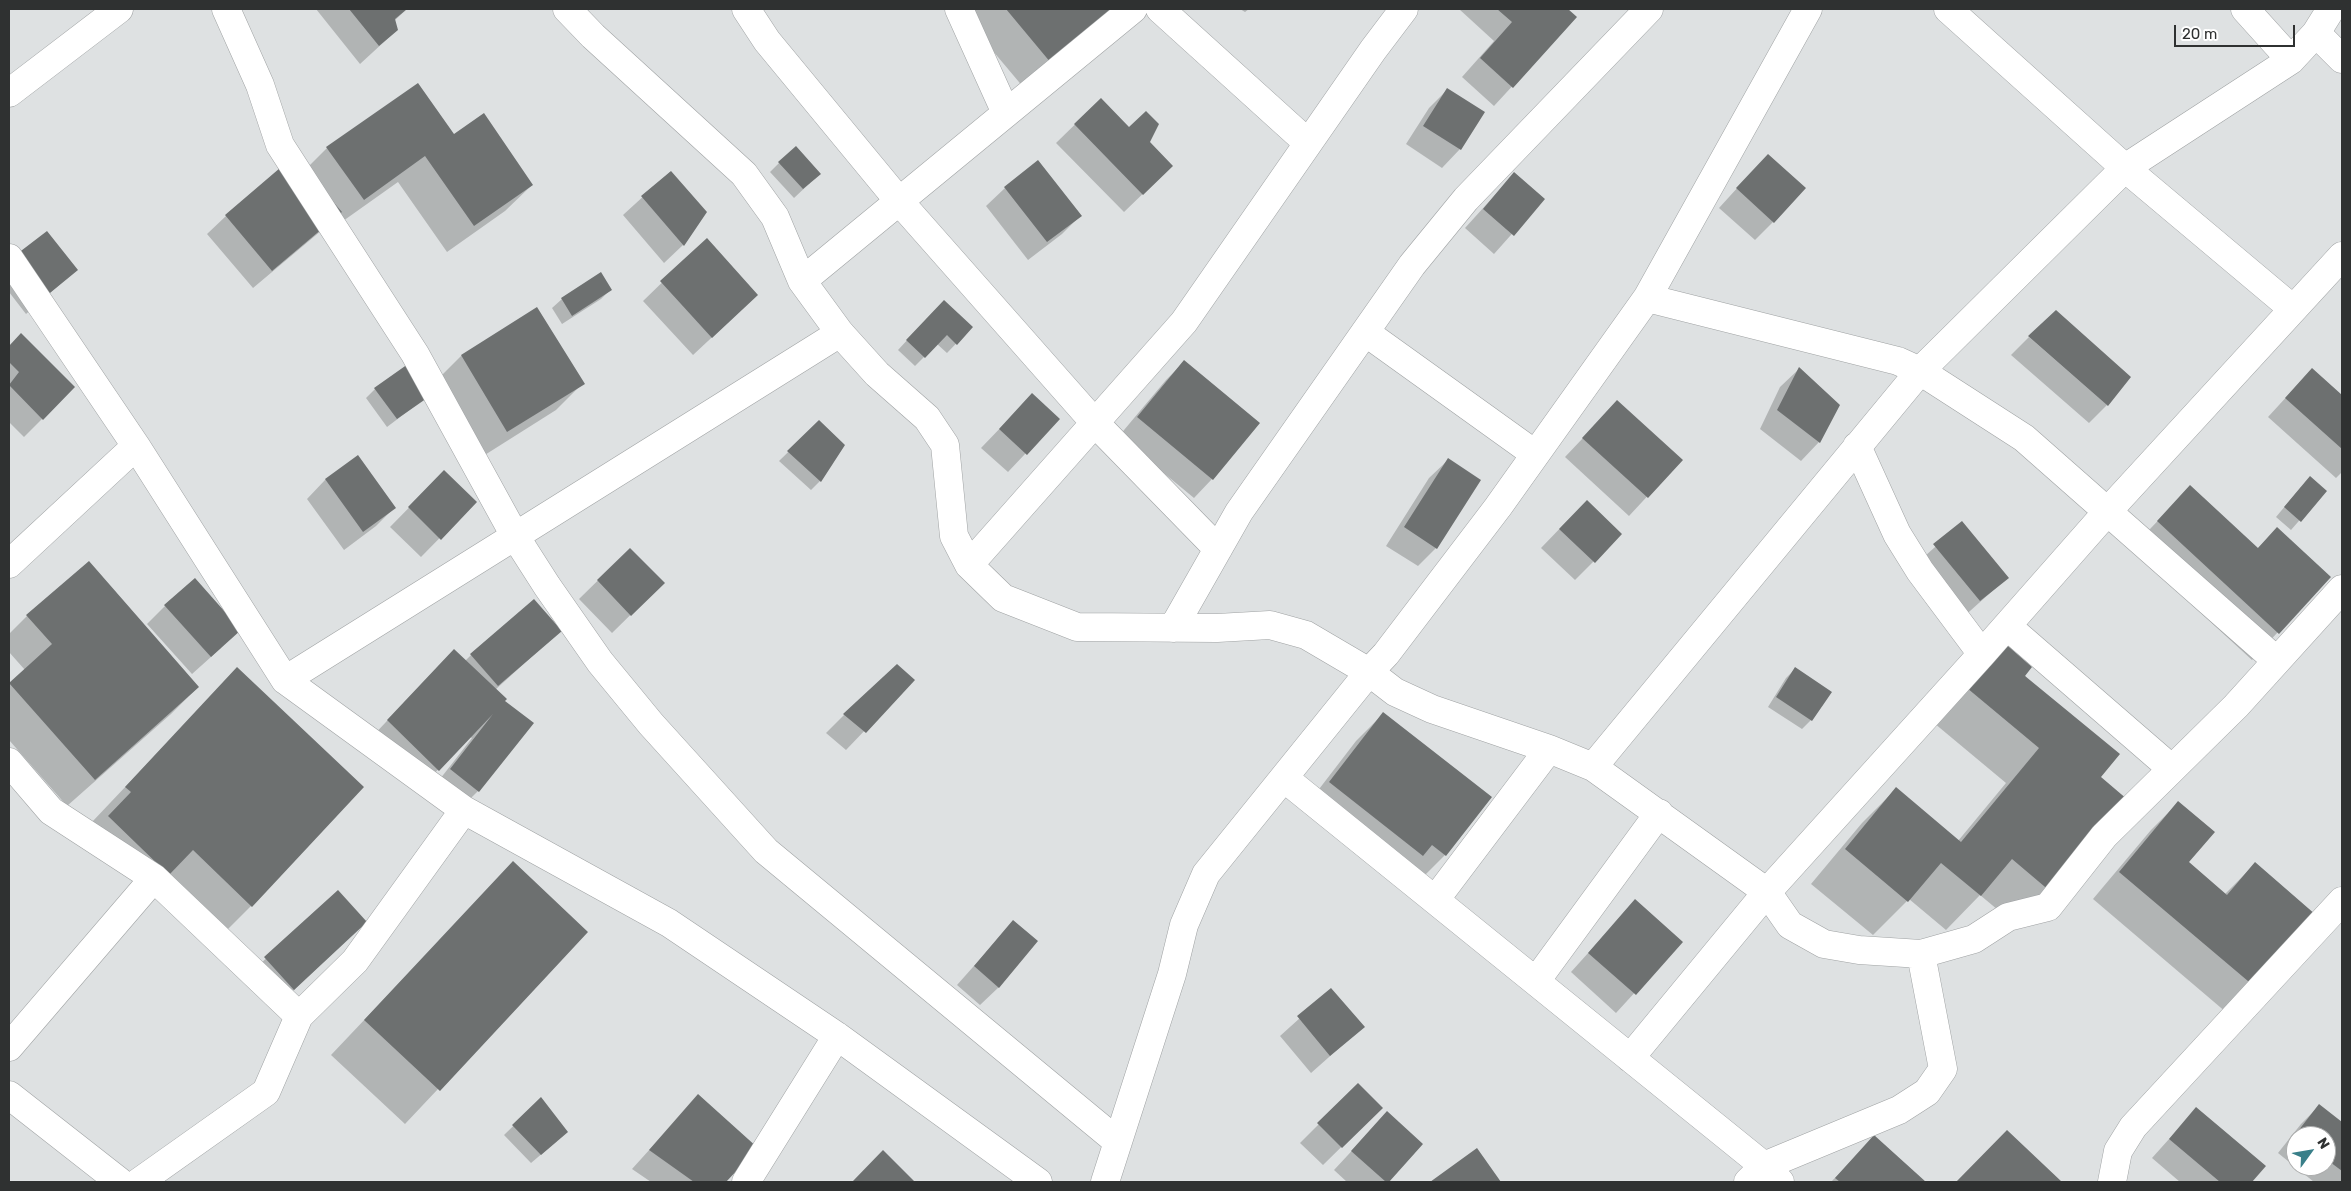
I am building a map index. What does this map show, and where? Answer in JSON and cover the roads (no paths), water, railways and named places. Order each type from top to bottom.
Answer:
[{"type":"street","points":[[9,93],[119,9]]},
{"type":"street","points":[[226,9],[260,84],[280,145],[415,354],[516,536],[547,586],[600,662],[651,724],[766,851],[1118,1142]]},
{"type":"street","points":[[568,9],[593,36],[744,174],[775,217],[802,281],[840,333],[877,374],[927,418],[945,445],[954,536],[969,565],[1003,598],[1077,627],[1173,628],[1270,624],[1306,634],[1369,672],[1396,692],[1432,709],[1549,749],[1593,767],[1767,892],[1790,925],[1824,944],[1859,950],[1921,954],[1974,939],[2008,916],[2048,908],[2104,836],[2277,661],[2342,589]]},
{"type":"street","points":[[746,9],[767,41],[899,201],[1094,423],[1218,549]]},
{"type":"street","points":[[959,9],[1006,113]]},
{"type":"street","points":[[802,281],[1133,9]]},
{"type":"street","points":[[1160,9],[1308,143]]},
{"type":"street","points":[[969,565],[1184,322],[1404,9]]},
{"type":"street","points":[[1173,628],[1238,512],[1412,265],[1466,199],[1649,9]]},
{"type":"street","points":[[1105,1182],[1172,974],[1184,925],[1206,874],[1369,672],[1386,654],[1469,546],[1647,298],[1808,9]]},
{"type":"street","points":[[1948,9],[2125,168],[2293,309]]},
{"type":"street","points":[[2245,9],[2291,60]]},
{"type":"street","points":[[1593,767],[1856,446],[1920,371],[2125,168],[2291,60],[2316,33],[2331,9]]},
{"type":"street","points":[[2316,33],[2342,59]]},
{"type":"street","points":[[1630,1058],[1767,892],[2007,626],[2106,512],[2342,256]]},
{"type":"street","points":[[9,258],[136,446],[285,680],[464,810],[669,923],[837,1036],[1038,1182]]},
{"type":"street","points":[[1647,298],[1898,361],[1920,371],[2024,438],[2277,661]]},
{"type":"street","points":[[1365,332],[1534,454]]},
{"type":"street","points":[[285,680],[840,333]]},
{"type":"street","points":[[9,564],[136,446]]},
{"type":"street","points":[[1856,446],[1897,534],[1920,571],[1982,654]]},
{"type":"street","points":[[2007,626],[2172,769]]},
{"type":"street","points":[[1435,900],[1549,749]]},
{"type":"street","points":[[9,762],[51,811],[154,878],[299,1016]]},
{"type":"street","points":[[1284,778],[1630,1058],[1764,1177],[1899,1110],[1927,1092],[1943,1070],[1921,954]]},
{"type":"street","points":[[139,1182],[266,1092],[299,1016],[355,961],[464,810]]},
{"type":"street","points":[[1536,981],[1659,813]]},
{"type":"street","points":[[9,1047],[154,878]]},
{"type":"street","points":[[2112,1182],[2118,1151],[2133,1127],[2342,900]]},
{"type":"street","points":[[746,1182],[837,1036]]},
{"type":"street","points":[[9,1095],[120,1182]]}]
